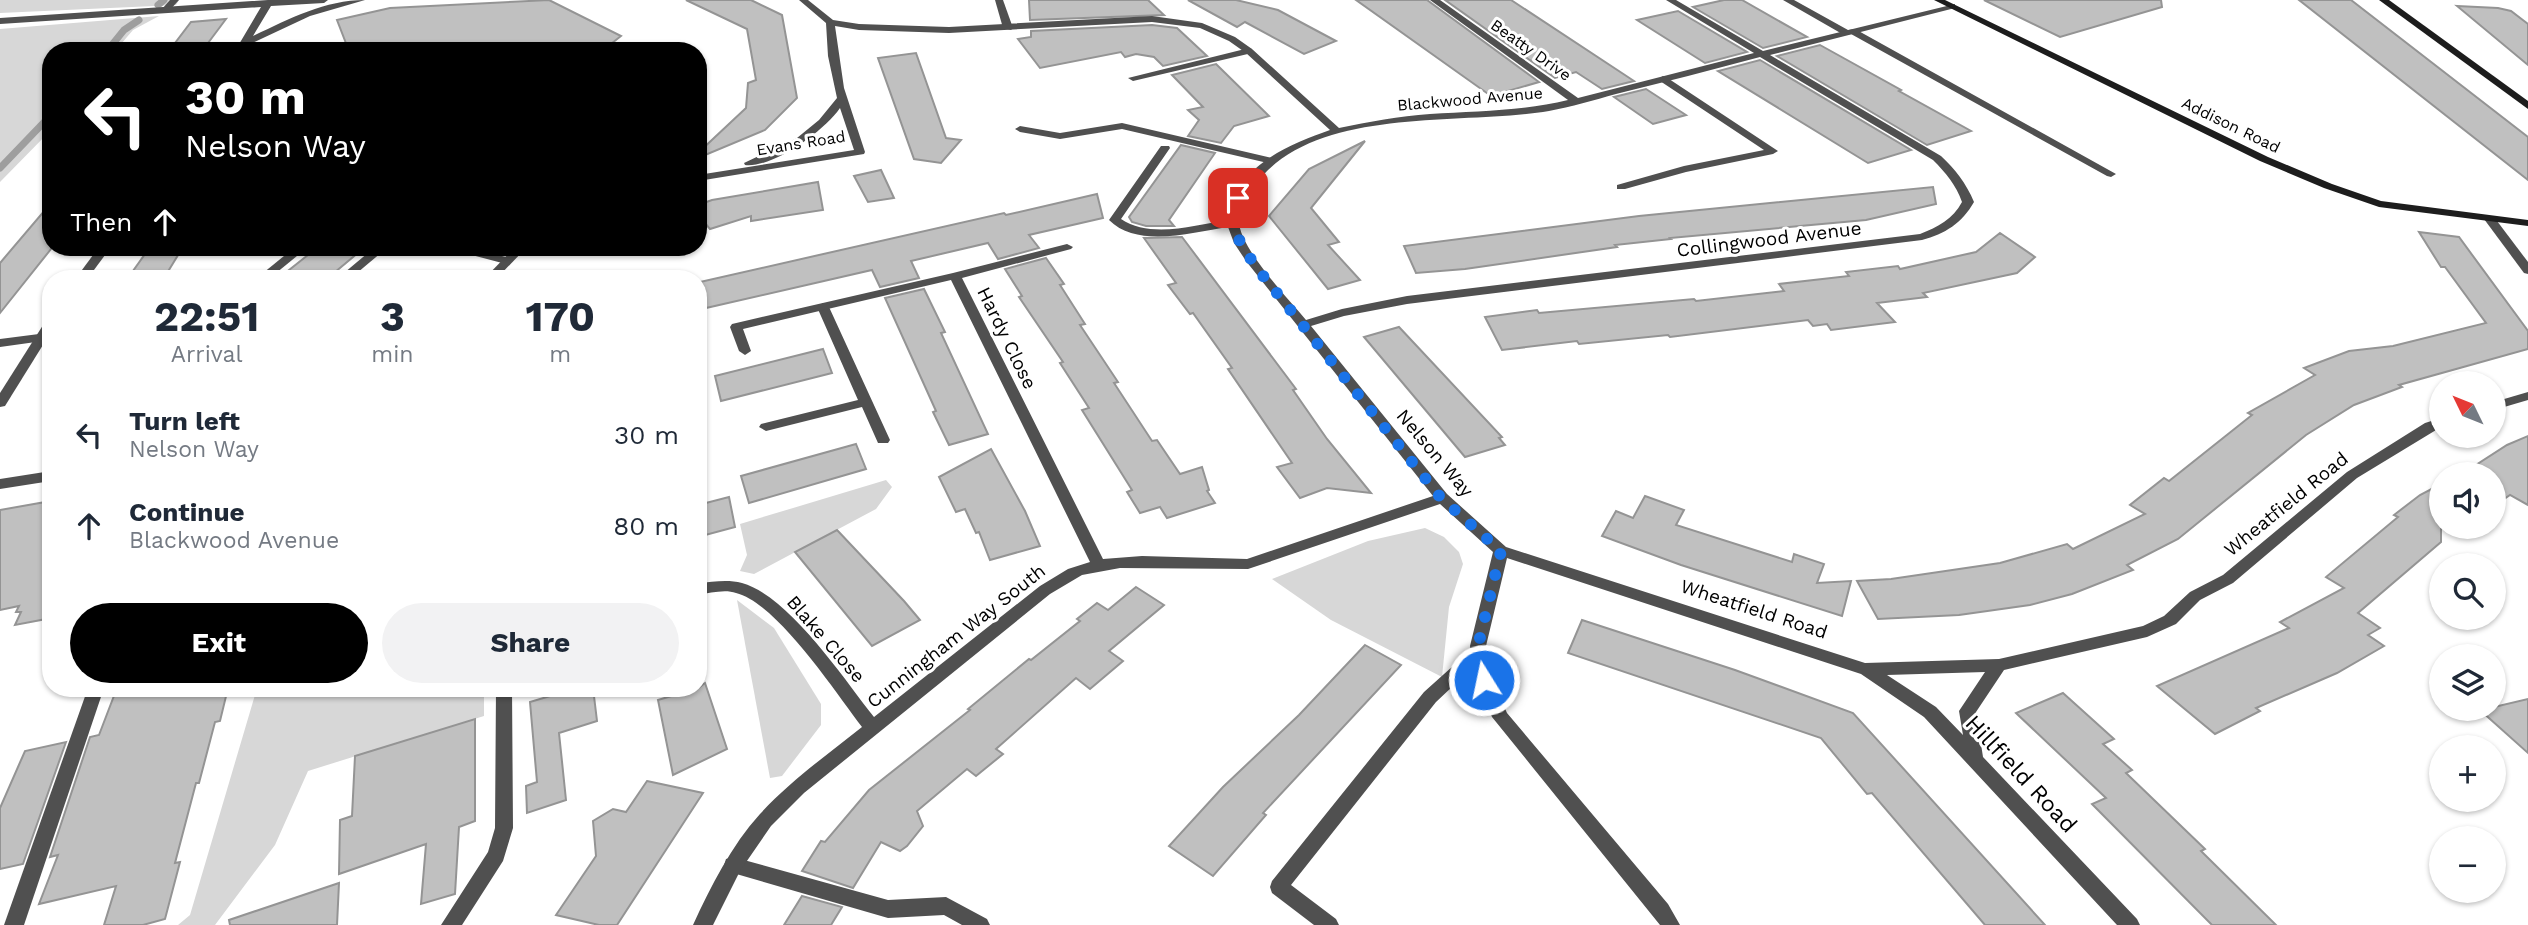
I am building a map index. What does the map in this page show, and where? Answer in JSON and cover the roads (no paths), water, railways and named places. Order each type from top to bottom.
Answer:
[{"type":"street","points":[[166,9],[175,0]]},
{"type":"street","points":[[0,21],[324,0]]},
{"type":"street","points":[[253,42],[307,14],[361,0]]},
{"type":"street","points":[[803,0],[830,22],[859,27],[1008,28],[1136,20],[1168,21],[1217,31],[1249,51],[1336,130]]},
{"type":"street","points":[[999,0],[1008,28]]},
{"type":"street","name":"Beatty Drive","points":[[1434,0],[1576,101]]},
{"type":"street","name":"Collingwood Avenue","points":[[1305,324],[1342,313],[1407,300],[1922,237],[1935,233],[1960,217],[1968,202],[1963,189],[1956,175],[1937,158],[1670,0]]},
{"type":"street","points":[[1787,0],[2111,174]]},
{"type":"street","name":"Addison Road","points":[[1938,0],[2264,159],[2328,186],[2379,204],[2528,223]]},
{"type":"street","points":[[2383,0],[2528,106]]},
{"type":"street","points":[[246,42],[268,3]]},
{"type":"street","name":"Blackwood Avenue","points":[[1233,223],[1238,198],[1248,181],[1272,161],[1297,146],[1336,130],[1366,123],[1511,114],[1549,108],[1952,6]]},
{"type":"street","name":"Evans Road","points":[[707,176],[860,152],[841,100],[831,47],[830,22]]},
{"type":"street","points":[[1133,78],[1249,51]]},
{"type":"street","points":[[1621,187],[1684,169],[1773,151],[1663,79]]},
{"type":"street","points":[[725,172],[798,142],[830,118],[841,100]]},
{"type":"street","points":[[1020,129],[1060,136],[1122,126],[1272,161]]},
{"type":"street","points":[[1165,148],[1115,220],[1123,228],[1149,233],[1233,223],[1236,236],[1256,267],[1305,324]]},
{"type":"street","points":[[2490,219],[2528,270]]},
{"type":"street","points":[[955,276],[1067,247]]},
{"type":"street","points":[[273,270],[291,256]]},
{"type":"street","points":[[354,270],[371,256]]},
{"type":"street","points":[[490,256],[506,260]]},
{"type":"street","points":[[498,270],[511,256]]},
{"type":"street","name":"Hardy Close","points":[[745,351],[736,327],[955,276],[1099,565]]},
{"type":"street","points":[[823,307],[883,440]]},
{"type":"street","name":"Nelson Way","points":[[1305,324],[1441,498],[1501,551]]},
{"type":"street","points":[[0,403],[42,334]]},
{"type":"street","points":[[0,343],[39,338]]},
{"type":"street","points":[[2506,402],[2528,396]]},
{"type":"street","points":[[766,427],[866,402]]},
{"type":"street","name":"Wheatfield Road","points":[[1501,551],[1866,669],[1999,665],[2147,631],[2170,620],[2195,596],[2228,579],[2352,475],[2429,427]]},
{"type":"street","points":[[0,484],[42,477]]},
{"type":"street","name":"Cunningham Way South","points":[[703,925],[733,865],[765,821],[798,788],[1045,590],[1077,571],[1139,560],[1226,566],[1248,564],[1441,498]]},
{"type":"street","points":[[1501,551],[1478,646],[1484,680],[1500,717],[1661,910],[1670,925]]},
{"type":"street","name":"Blake Close","points":[[707,589],[739,587],[758,595],[798,635],[873,728]]},
{"type":"street","points":[[1329,925],[1279,887],[1430,697],[1479,652]]},
{"type":"street","points":[[1975,760],[1967,711],[1999,665]]},
{"type":"street","name":"Hillfield Road","points":[[1866,669],[1930,712],[2130,925]]},
{"type":"street","points":[[14,925],[93,697]]},
{"type":"street","points":[[451,925],[496,855],[504,828],[504,697]]},
{"type":"street","points":[[733,865],[888,909],[946,906],[980,925]]},
{"type":"waterway","points":[[158,5],[164,0]]},
{"type":"waterway","points":[[114,42],[124,30],[139,20]]},
{"type":"waterway","points":[[0,168],[42,124]]}]
